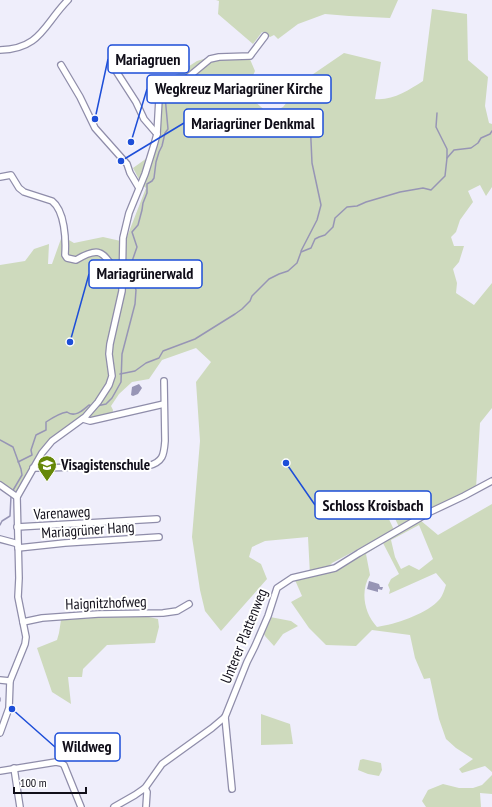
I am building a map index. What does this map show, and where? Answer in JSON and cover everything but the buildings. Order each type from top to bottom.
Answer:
[{"type":"street","points":[[0,50],[16,47],[34,40],[41,35],[60,8],[68,0]]},
{"type":"street","points":[[0,733],[9,708],[10,681],[26,641],[18,597],[18,547],[14,495],[34,468],[47,446],[91,411],[109,385],[112,376],[110,344],[122,290],[123,238],[126,221],[150,162],[157,134],[159,99],[182,83],[210,59],[218,57],[250,56],[265,36]]},
{"type":"street","points":[[136,52],[145,52],[144,62],[120,62],[116,66],[116,71],[136,102],[144,119],[157,134]]},
{"type":"street","points":[[61,65],[80,97],[95,128],[127,164],[130,173],[139,188]]},
{"type":"street","points":[[0,177],[11,175],[19,188],[24,192],[52,201],[58,208],[65,235],[65,255],[67,258],[76,260],[86,254],[99,253],[105,256],[115,270],[122,272]]},
{"type":"street","points":[[34,468],[148,466],[158,462],[162,458],[164,451],[164,381]]},
{"type":"street","points":[[82,419],[90,421],[164,404]]},
{"type":"street","name":"Unterer Plattenweg","points":[[114,807],[135,796],[145,788],[162,764],[212,728],[225,716],[268,616],[277,588],[292,578],[335,568],[428,513],[492,482]]},
{"type":"street","points":[[0,485],[14,495]]},
{"type":"street","name":"Varenaweg","points":[[17,527],[157,519]]},
{"type":"street","name":"Mariagrüner Hang","points":[[18,547],[159,537]]},
{"type":"street","points":[[0,539],[15,543],[18,547]]},
{"type":"street","name":"Haignitzhofweg","points":[[23,622],[42,618],[73,615],[163,613],[177,611],[189,604]]},
{"type":"street","points":[[0,680],[10,681]]},
{"type":"street","points":[[225,716],[228,760],[232,789]]},
{"type":"street","points":[[0,770],[56,762],[61,763],[64,765],[81,807]]},
{"type":"street","points":[[14,768],[20,807]]},
{"type":"street","points":[[145,788],[147,792],[146,807]]},
{"type":"green space","points":[[216,0],[398,0],[390,18],[325,14],[298,24],[278,39],[274,35],[270,37],[262,32],[253,44],[218,14],[219,1]]},
{"type":"green space","points":[[432,9],[467,14],[468,60],[488,77],[485,106],[489,123],[492,124],[492,187],[486,196],[480,185],[468,191],[473,202],[460,220],[456,232],[451,237],[454,246],[464,246],[459,262],[453,269],[457,283],[456,293],[474,305],[492,283],[492,408],[480,423],[476,488],[399,527],[392,512],[387,515],[394,530],[332,563],[324,572],[331,572],[420,520],[438,535],[492,504],[492,772],[485,766],[462,773],[459,769],[473,759],[456,748],[446,739],[439,719],[430,678],[424,679],[415,658],[410,635],[372,630],[356,646],[326,645],[309,628],[291,602],[302,596],[295,580],[310,575],[308,537],[265,541],[252,547],[249,557],[261,564],[267,579],[221,631],[205,611],[200,590],[192,537],[200,441],[196,382],[211,362],[196,348],[162,360],[149,379],[132,382],[119,394],[111,406],[113,410],[112,415],[94,418],[80,418],[49,440],[39,451],[30,470],[15,494],[0,483],[0,265],[25,261],[34,249],[49,244],[48,264],[52,264],[62,236],[74,243],[103,237],[125,242],[146,188],[142,185],[133,168],[147,158],[151,147],[160,138],[162,81],[177,74],[197,61],[220,54],[249,57],[255,71],[252,78],[251,98],[269,114],[283,107],[306,79],[344,53],[381,62],[375,99],[394,97],[423,81]],"holes":[[[419,525],[433,559],[419,570],[409,565],[401,569],[395,557],[391,540]],[[383,543],[399,574],[391,579],[388,585],[390,590],[389,594],[436,573],[446,585],[439,600],[431,607],[417,615],[401,621],[377,627],[366,609],[364,595],[370,575],[366,554]]]},
{"type":"green space","points":[[140,615],[158,619],[159,627],[155,643],[107,645],[83,669],[82,677],[68,677],[71,704],[52,692],[37,648],[57,640],[61,620]]},
{"type":"green space","points":[[270,617],[291,621],[298,626],[283,634],[274,646],[264,634],[261,634]]},
{"type":"green space","points":[[261,714],[290,724],[293,744],[261,745]]},
{"type":"green space","points":[[363,759],[381,763],[382,770],[379,776],[358,770],[360,760]]},
{"type":"green space","points":[[492,775],[492,794],[480,793],[481,807],[426,807],[422,801],[428,790],[443,784],[459,788],[473,788],[482,785]]},
{"type":"water","points":[[139,384],[142,388],[138,394],[133,396],[131,395],[132,387]]},
{"type":"water","points":[[369,581],[379,584],[380,587],[383,587],[382,590],[378,589],[378,592],[367,589]]},
{"type":"waterway","points":[[97,406],[106,404],[112,398],[121,382],[122,354],[135,304],[136,290],[129,270],[137,247],[132,232],[138,225],[147,193],[147,184],[154,178],[156,162],[165,133],[168,129],[165,96]]},
{"type":"waterway","points":[[437,113],[436,127],[447,149],[447,158]]},
{"type":"waterway","points":[[301,251],[317,220],[321,205],[312,163],[310,119]]},
{"type":"waterway","points":[[120,374],[135,371],[146,363],[159,358],[163,351],[195,339],[242,309],[250,301],[252,296],[269,279],[288,271],[297,263],[301,252],[311,248],[315,239],[325,235],[333,227],[335,218],[347,207],[357,206],[400,192],[423,188],[431,190],[445,176],[447,158],[454,150],[471,148],[478,143],[481,138],[490,134],[492,131]]},
{"type":"waterway","points":[[18,462],[32,455],[31,450],[36,435],[46,430],[46,422],[62,413],[67,412],[70,414],[76,414],[89,405],[92,406]]},
{"type":"waterway","points":[[0,440],[13,447],[21,469],[22,475],[12,492]]},
{"type":"waterway","points":[[0,525],[2,521],[10,516],[11,496]]},
{"type":"place","name":"Mariagruen","points":[[95,119]]},
{"type":"place","name":"Wegkreuz Mariagrüner Kirche","points":[[131,142]]},
{"type":"place","name":"Mariagrüner Denkmal","points":[[121,161]]},
{"type":"place","name":"Mariagrünerwald","points":[[70,342]]},
{"type":"place","name":"Schloss Kroisbach","points":[[286,463]]},
{"type":"place","name":"Visagistenschule","points":[[47,482]]},
{"type":"place","name":"Wildweg","points":[[12,709]]}]
